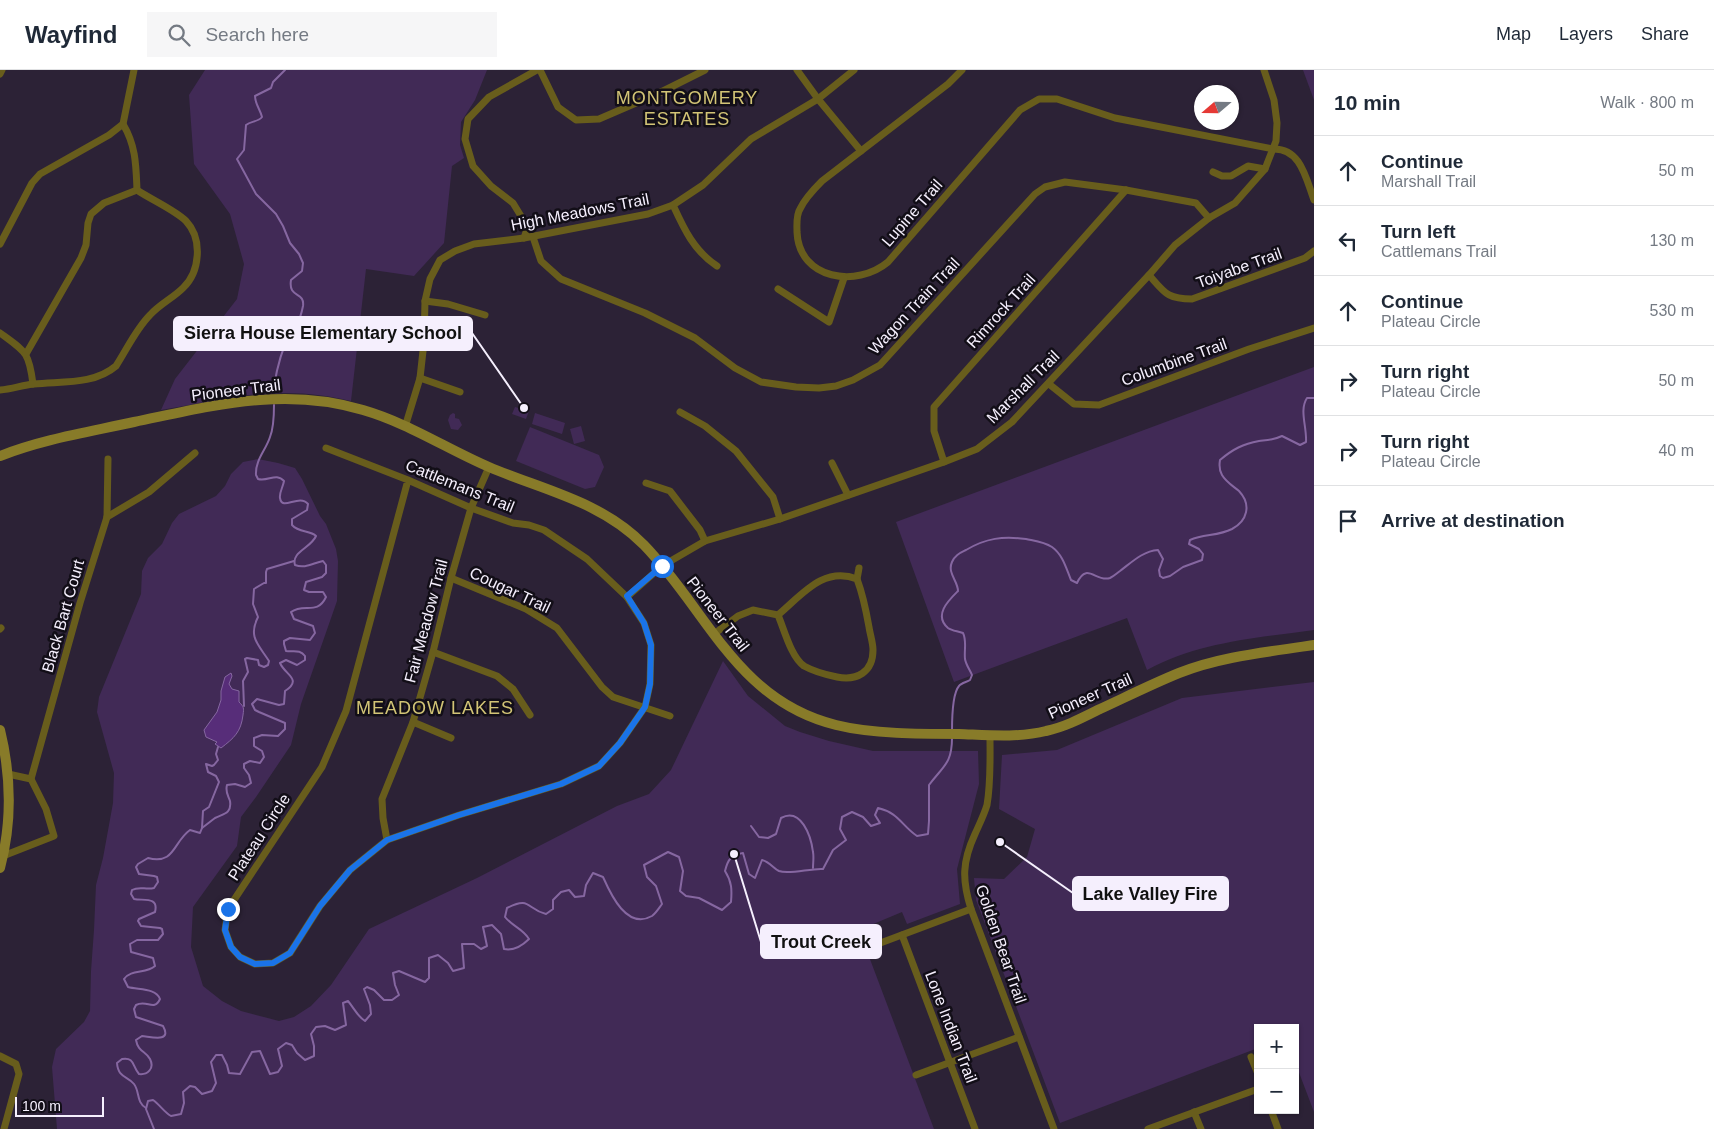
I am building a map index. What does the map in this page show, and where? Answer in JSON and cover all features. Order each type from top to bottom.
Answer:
[{"type":"main road","name":"Pioneer Trail","points":[[0,456],[66,436],[206,407],[267,399],[299,398],[336,403],[377,414],[489,467],[559,493],[600,511],[636,537],[662,566],[732,657],[752,679],[777,698],[810,716],[839,726],[939,734],[990,735],[1049,731],[1079,720],[1152,684],[1189,669],[1227,659],[1314,645]]},
{"type":"main road","points":[[0,730],[8,774],[8,814],[0,868]]},
{"type":"street","points":[[0,74],[2,70]]},
{"type":"street","points":[[134,70],[123,124],[132,140],[135,156],[136,190]]},
{"type":"street","points":[[524,238],[526,232],[524,221],[514,203],[491,186],[473,166],[465,139],[468,119],[489,97],[538,70],[558,107],[576,120],[599,119],[657,94],[705,70]]},
{"type":"street","points":[[797,70],[818,99],[861,151]]},
{"type":"street","name":"High Meadows Trail","points":[[405,427],[420,378],[424,342],[425,300],[430,279],[440,260],[455,251],[474,244],[524,238],[648,214],[673,205],[703,185],[752,139],[818,99],[854,70]]},
{"type":"street","name":"Lupine Trail","points":[[962,70],[948,84],[814,190],[799,210],[796,224],[797,236],[804,258],[814,267],[844,278],[879,270],[1020,110],[1038,99],[1057,99],[1116,118],[1274,149]]},
{"type":"street","name":"Marshall Trail","points":[[627,596],[662,566],[705,541],[780,519],[944,462],[976,449],[1012,422],[1150,275],[1175,245],[1209,218],[1235,203],[1265,168],[1274,149],[1277,131],[1277,111],[1272,90],[1264,70]]},
{"type":"street","points":[[0,244],[32,183],[40,174],[108,135],[123,124]]},
{"type":"street","points":[[1274,149],[1285,150],[1299,162],[1314,200]]},
{"type":"street","points":[[1213,172],[1222,176],[1231,176],[1248,166],[1265,168]]},
{"type":"street","name":"Wagon Train Trail","points":[[533,236],[541,261],[561,279],[645,312],[695,338],[735,368],[761,382],[819,388],[836,386],[853,380],[880,364],[1035,194],[1045,187],[1065,182],[1126,190],[1196,203],[1209,218]]},
{"type":"street","points":[[26,354],[81,258],[86,245],[88,223],[91,214],[104,203],[136,190]]},
{"type":"street","points":[[0,390],[33,384],[90,379],[109,372],[116,366],[149,315],[183,289],[191,279],[197,261],[192,230],[186,221],[136,190]]},
{"type":"street","name":"Rimrock Trail","points":[[944,462],[934,432],[934,407],[1126,190]]},
{"type":"street","points":[[673,205],[685,232],[707,259],[717,266]]},
{"type":"street","name":"Toiyabe Trail","points":[[1150,275],[1164,292],[1176,299],[1192,299],[1305,258],[1314,251]]},
{"type":"street","points":[[778,289],[829,322],[844,278]]},
{"type":"street","points":[[425,300],[448,304],[485,315]]},
{"type":"street","name":"Columbine Trail","points":[[1049,384],[1074,404],[1099,405],[1249,349],[1314,328]]},
{"type":"street","points":[[0,333],[26,354],[29,359],[33,384]]},
{"type":"street","points":[[420,378],[460,392]]},
{"type":"street","points":[[680,412],[705,426],[736,451],[773,497],[780,519]]},
{"type":"street","name":"Cattlemans Trail","points":[[326,448],[408,480],[471,508],[513,523],[529,525],[544,530],[587,558],[627,596],[644,623],[651,645],[650,684],[645,707]]},
{"type":"street","points":[[107,517],[150,492],[195,453]]},
{"type":"street","name":"Black Bart Court","points":[[31,779],[80,603],[107,517],[108,459]]},
{"type":"street","points":[[832,463],[848,495]]},
{"type":"street","name":"Fair Meadow Trail","points":[[387,840],[382,818],[382,799],[413,722],[434,652],[451,578],[471,508],[489,467]]},
{"type":"street","name":"Plateau Circle","points":[[408,480],[346,711],[322,767],[228,909],[225,930],[231,947],[240,957],[255,964],[273,963],[290,953],[320,906],[350,870],[387,840],[459,815],[561,784],[599,766],[620,743],[645,707]]},
{"type":"street","points":[[646,483],[670,491],[700,530],[705,541]]},
{"type":"street","points":[[778,615],[794,653],[804,666],[831,676],[846,679],[856,678],[864,673],[871,662],[873,650],[863,593],[857,579],[859,568]]},
{"type":"street","points":[[778,615],[820,580],[833,575],[846,575],[857,579]]},
{"type":"street","name":"Cougar Trail","points":[[451,578],[526,609],[557,628],[602,687],[613,697],[670,716]]},
{"type":"street","points":[[714,634],[738,616],[754,610],[778,615]]},
{"type":"street","points":[[434,652],[497,676],[513,689],[530,715]]},
{"type":"street","points":[[413,722],[451,738]]},
{"type":"street","name":"Golden Bear Trail","points":[[990,735],[989,788],[986,807],[967,851],[964,868],[965,889],[1054,1129]]},
{"type":"street","points":[[3,856],[54,836],[46,809],[31,779],[8,774]]},
{"type":"street","points":[[867,948],[971,909]]},
{"type":"street","name":"Lone Indian Trail","points":[[902,935],[975,1129]]},
{"type":"street","points":[[916,1075],[1020,1037]]},
{"type":"street","points":[[0,1056],[16,1064],[19,1074],[4,1129]]},
{"type":"street","points":[[1252,1057],[1256,1069]]},
{"type":"street","points":[[1148,1129],[1254,1090]]},
{"type":"street","points":[[1194,1112],[1201,1129]]},
{"type":"street","points":[[1272,1114],[1278,1129]]},
{"type":"shaded area","points":[[205,70],[487,70],[475,100],[461,122],[460,145],[464,158],[452,166],[444,243],[414,276],[366,269],[351,401],[311,394],[271,393],[240,396],[161,410],[175,379],[237,299],[244,264],[230,214],[194,164],[189,95]]},
{"type":"shaded area","points":[[1303,70],[1314,70],[1314,100]]},
{"type":"shaded area","points":[[1314,367],[1314,630],[1228,642],[1207,647],[1166,661],[1147,670],[1127,618],[954,682],[896,522]]},
{"type":"shaded area","points":[[515,407],[529,411],[526,419],[512,414]]},
{"type":"shaded area","points":[[453,413],[462,425],[458,430],[451,429],[448,420]]},
{"type":"shaded area","points":[[535,413],[565,423],[562,434],[532,424]]},
{"type":"shaded area","points":[[581,426],[585,441],[574,444],[570,429]]},
{"type":"shaded area","points":[[530,427],[599,455],[604,467],[595,487],[585,489],[516,461]]},
{"type":"shaded area","points":[[258,459],[295,468],[302,479],[320,516],[326,524],[336,549],[338,561],[337,601],[301,704],[291,745],[241,817],[237,846],[193,907],[191,947],[203,986],[222,1001],[241,1011],[279,1021],[294,1017],[311,1006],[331,985],[369,929],[477,878],[617,806],[649,794],[671,770],[723,661],[748,696],[785,726],[800,732],[873,751],[978,751],[979,784],[957,869],[960,904],[907,924],[902,912],[859,930],[934,1129],[57,1129],[52,1067],[56,1049],[84,1022],[90,1011],[96,885],[113,803],[114,773],[97,712],[99,697],[141,594],[142,571],[148,558],[162,544],[172,523],[179,514],[216,496],[225,486],[231,474],[243,462]]},
{"type":"shaded area","points":[[231,673],[232,676],[229,684],[232,689],[239,691],[239,702],[243,708],[242,721],[239,730],[233,738],[221,748],[215,744],[217,742],[206,737],[204,730],[217,712],[225,677]]},
{"type":"shaded area","points":[[1314,682],[1314,1112],[1299,1073],[1299,1024],[1254,1024],[1254,1050],[1060,1123],[976,900],[974,878],[1004,879],[1027,857],[1035,829],[999,809],[1002,755],[1057,750],[1182,698]]},
{"type":"waterway","points":[[274,386],[285,346],[300,317],[303,306],[302,298],[294,293],[291,286],[291,280],[302,271],[303,263],[299,254],[290,243],[276,214],[256,194],[237,159],[244,150],[246,125],[262,117],[255,96],[271,88],[273,82],[285,70]]},
{"type":"waterway","points":[[952,731],[955,695],[960,685],[970,680],[972,675],[965,659],[963,633],[948,628],[942,618],[944,608],[958,591],[951,570],[952,562],[956,556],[973,546],[995,539],[1018,538],[1036,541],[1049,545],[1056,550],[1064,562],[1071,580],[1077,583],[1084,574],[1088,573],[1100,578],[1110,578],[1143,555],[1158,550],[1163,559],[1159,570],[1160,576],[1163,578],[1170,576],[1183,567],[1202,560],[1203,554],[1199,549],[1189,544],[1190,540],[1232,529],[1244,517],[1246,502],[1239,491],[1222,475],[1220,460],[1243,445],[1282,436],[1300,445],[1306,442],[1303,413],[1307,398],[1314,398]]},
{"type":"waterway","points":[[202,828],[230,809],[227,785],[235,784],[245,787],[251,783],[244,764],[250,761],[260,763],[264,757],[262,751],[254,746],[254,738],[262,735],[278,736],[285,729],[285,723],[255,710],[252,704],[257,699],[279,705],[284,704],[285,691],[293,683],[293,680],[280,663],[286,660],[297,665],[305,660],[305,656],[301,652],[286,651],[284,641],[290,638],[310,640],[315,633],[313,626],[294,619],[291,612],[296,609],[319,606],[326,597],[323,592],[304,590],[306,582],[322,577],[326,573],[326,565],[323,561],[306,566],[295,565],[296,557],[316,536],[292,525],[292,519],[307,510],[308,504],[300,500],[287,503],[281,502],[280,496],[284,481],[278,477],[262,480],[258,479],[256,475],[259,460],[271,433],[274,421],[274,405]]},
{"type":"waterway","points":[[244,706],[243,681],[248,672],[245,659],[258,660],[259,665],[264,667],[268,665],[269,661],[258,645],[254,635],[258,617],[253,604],[254,589],[266,583],[267,569],[294,561]]},
{"type":"waterway","points":[[154,1129],[146,1109],[148,1101],[153,1100],[171,1116],[181,1114],[184,1103],[183,1092],[190,1086],[195,1087],[202,1094],[212,1091],[216,1083],[211,1062],[216,1055],[222,1055],[229,1073],[240,1074],[252,1052],[260,1051],[270,1074],[278,1072],[282,1066],[278,1049],[286,1043],[292,1045],[305,1060],[314,1056],[311,1034],[316,1027],[325,1026],[335,1030],[346,1025],[343,1003],[348,1001],[365,1021],[371,1014],[364,989],[367,987],[374,990],[384,1000],[392,1000],[399,995],[393,973],[399,971],[425,982],[429,978],[429,958],[438,955],[448,963],[453,971],[464,968],[462,944],[474,944],[481,949],[487,946],[483,927],[492,925],[501,934],[504,949],[511,949],[524,944],[529,939],[505,917],[507,908],[525,903],[546,914],[553,909],[553,900],[561,892],[569,890],[575,897],[584,896],[586,885],[593,873],[603,877],[621,909],[628,915],[643,919],[652,916],[662,904],[656,886],[647,877],[644,865],[668,852],[679,857],[683,871],[680,891],[686,896],[699,898],[722,910],[731,902],[731,886],[725,871],[727,863],[733,856],[743,853],[749,874],[755,878],[762,860],[783,872],[823,869],[833,850],[846,840],[840,829],[842,817],[852,812],[863,817],[871,826],[880,823],[875,815],[878,808],[885,810],[895,816],[917,836],[928,834],[929,785],[948,759],[952,747],[952,738]]},
{"type":"waterway","points":[[146,1108],[139,1100],[134,1084],[121,1074],[117,1063],[122,1059],[129,1059],[139,1074],[149,1071],[152,1066],[151,1063],[148,1056],[138,1047],[136,1040],[142,1036],[158,1038],[165,1035],[163,1026],[136,1017],[134,1009],[136,1005],[144,1003],[155,1005],[160,999],[158,995],[151,991],[128,987],[124,979],[131,974],[155,966],[153,958],[131,952],[130,944],[137,940],[158,940],[163,934],[162,929],[141,926],[138,921],[155,912],[156,907],[152,901],[134,899],[131,894],[132,890],[137,888],[154,888],[158,882],[157,877],[139,874],[136,867],[148,858],[157,859],[169,855],[190,830],[200,833],[203,811],[209,807],[219,782],[216,776],[208,772],[206,764],[212,766],[218,760],[216,754],[218,747]]},
{"type":"waterway","points":[[751,826],[759,837],[768,838],[776,834],[781,818],[794,816],[804,825],[810,838],[813,868]]},
{"type":"place","name":"Sierra House Elementary School","points":[[524,408]]},
{"type":"place","name":"Lake Valley Fire","points":[[1000,842]]},
{"type":"place","name":"Trout Creek","points":[[734,854]]},
{"type":"district","name":"MONTGOMERY ESTATES","points":[[687,108]]},
{"type":"district","name":"MEADOW LAKES","points":[[435,708]]},
{"type":"route","points":[[228,909],[225,930],[231,947],[240,957],[255,964],[273,963],[290,953],[320,906],[350,870],[387,840],[459,815],[561,784],[599,766],[620,743],[645,707],[650,684],[651,645],[644,623],[627,596],[662,566]]}]
